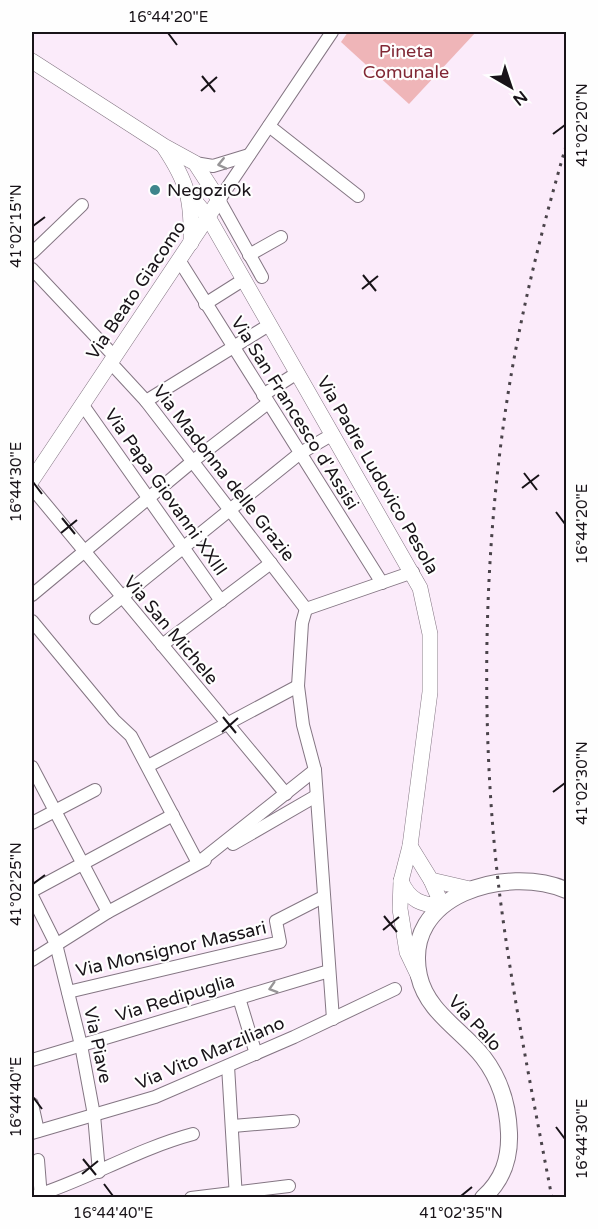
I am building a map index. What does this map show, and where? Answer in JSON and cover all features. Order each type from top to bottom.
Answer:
[{"type":"main road","points":[[470,889],[540,882],[567,890]]},
{"type":"main road","name":"Via Palo","points":[[470,889],[442,905],[428,922],[419,941],[419,977],[429,1000],[482,1056],[503,1094],[508,1118],[508,1157],[493,1189],[483,1197]]},
{"type":"street","name":"Via Beato Giacomo","points":[[32,480],[333,32]]},
{"type":"street","points":[[32,61],[164,146],[195,163],[213,166],[249,155]]},
{"type":"street","points":[[269,126],[358,196]]},
{"type":"street","points":[[164,146],[182,174],[190,195],[191,243]]},
{"type":"street","points":[[195,163],[219,200],[262,277]]},
{"type":"street","name":"Via Padre Ludovico Pesola","points":[[190,195],[208,217],[413,572],[424,601],[432,658],[410,846],[401,881],[402,931],[407,952],[419,977]]},
{"type":"street","points":[[32,253],[82,205]]},
{"type":"street","points":[[249,255],[281,237]]},
{"type":"street","name":"Via San Francesco d'Assisi","points":[[179,260],[382,583]]},
{"type":"street","name":"Via Madonna delle Grazie","points":[[32,269],[146,401],[306,609]]},
{"type":"street","points":[[205,304],[243,280]]},
{"type":"street","points":[[146,401],[269,325]]},
{"type":"street","points":[[32,596],[297,373]]},
{"type":"street","name":"Via Papa Giovanni XXIII","points":[[82,404],[221,601]]},
{"type":"street","points":[[96,618],[182,546],[299,454],[333,434]]},
{"type":"street","name":"Via San Michele","points":[[32,480],[82,552],[286,794]]},
{"type":"street","points":[[162,645],[270,563]]},
{"type":"street","points":[[333,1019],[315,770],[303,725],[298,686],[302,622],[306,609],[413,572]]},
{"type":"street","points":[[32,621],[114,720],[131,736],[198,863]]},
{"type":"street","points":[[148,766],[298,686]]},
{"type":"street","points":[[32,767],[108,912]]},
{"type":"street","points":[[198,863],[315,770]]},
{"type":"street","points":[[32,823],[95,789]]},
{"type":"street","points":[[32,960],[108,912],[316,796]]},
{"type":"street","points":[[32,891],[173,815]]},
{"type":"street","points":[[401,881],[414,899],[426,906],[442,905],[432,880],[410,846]]},
{"type":"street","points":[[432,880],[470,889]]},
{"type":"street","name":"Via Piave","points":[[32,896],[57,945],[81,1046],[94,1115],[99,1172]]},
{"type":"street","name":"Via Monsignor Massari","points":[[68,992],[280,942],[276,921],[323,897]]},
{"type":"street","name":"Via Redipuglia","points":[[32,1060],[329,971]]},
{"type":"street","name":"Via Vito Marziliano","points":[[35,1132],[155,1097],[256,1054],[395,989]]},
{"type":"street","points":[[239,998],[256,1054]]},
{"type":"street","points":[[228,1066],[236,1195]]},
{"type":"street","points":[[32,1104],[35,1132]]},
{"type":"street","points":[[233,1126],[293,1121]]},
{"type":"street","points":[[38,1160],[38,1196],[99,1172],[164,1142],[193,1134]]},
{"type":"street","points":[[191,1197],[236,1195],[289,1186]]},
{"type":"green space","name":"Pineta Comunale","points":[[348,32],[476,32],[409,104],[341,42]]},
{"type":"railway","points":[[552,1198],[517,1010],[500,897],[489,761],[487,619],[497,478],[517,343],[527,293],[566,146]]},
{"type":"place","name":"NegoziOk","points":[[155,190]]}]
